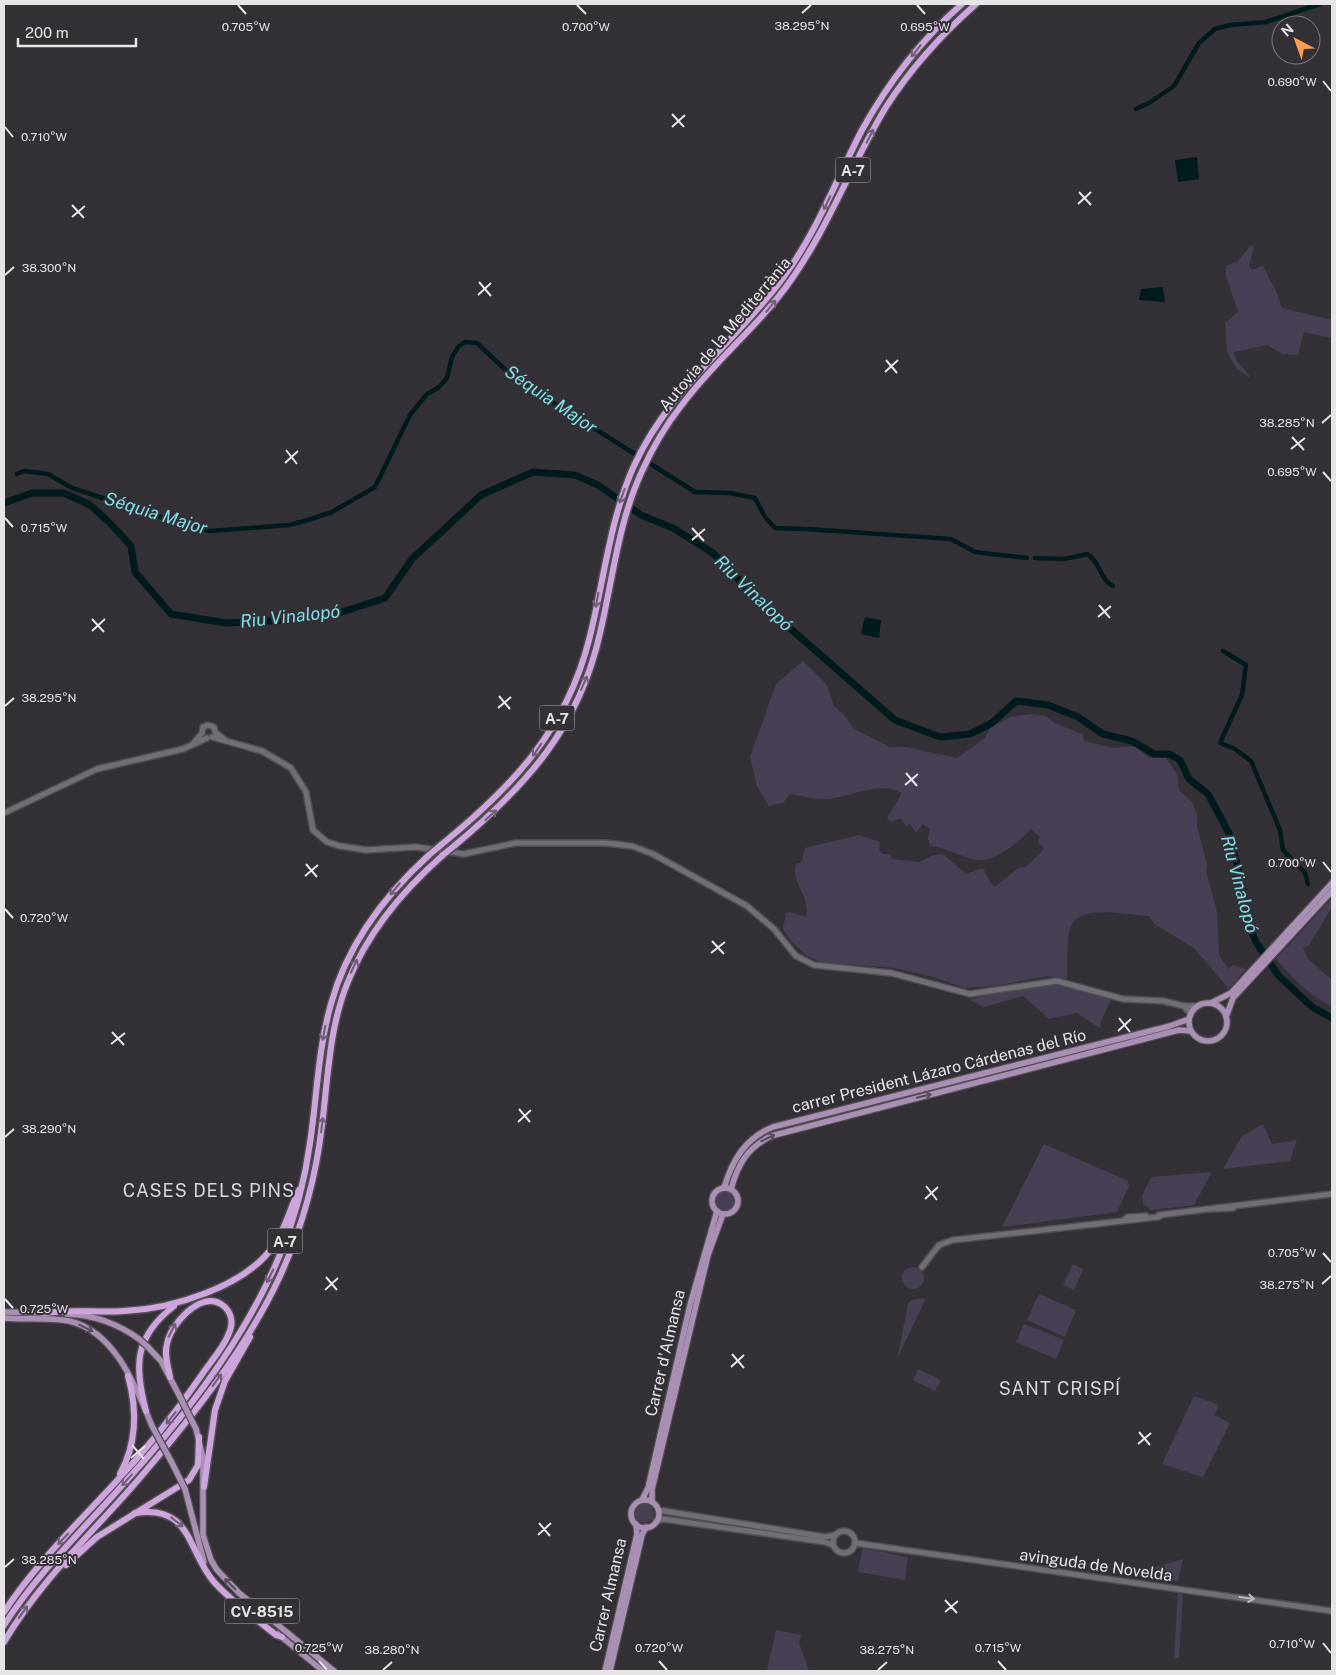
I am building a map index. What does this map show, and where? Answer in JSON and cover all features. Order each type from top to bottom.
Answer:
[{"type":"highway","name":"Autovia de la Mediterrània","points":[[4,1625],[37,1580],[155,1448],[193,1400],[227,1351],[281,1252],[303,1180],[324,1030],[330,1004],[345,963],[380,907],[405,878],[497,797],[519,774],[558,716],[570,694],[586,651],[606,552],[617,509],[641,452],[669,406],[773,291],[799,255],[823,212],[862,132],[884,94],[922,44],[962,4]]},
{"type":"highway","name":"Autovia de la Mediterrània","points":[[4,1642],[44,1585],[159,1455],[234,1354],[278,1280],[298,1233],[312,1182],[323,1124],[332,1038],[346,985],[364,947],[386,914],[410,886],[443,855],[490,816],[522,784],[551,746],[567,720],[592,662],[604,617],[615,556],[630,499],[649,456],[680,406],[777,298],[808,254],[874,129],[896,92],[929,50],[976,4]]},
{"type":"highway","points":[[44,1313],[143,1310],[179,1303],[237,1278],[264,1257],[279,1237],[303,1180]]},
{"type":"highway","points":[[204,1487],[215,1410],[226,1381],[279,1288],[290,1264],[305,1222],[312,1182]]},
{"type":"highway","points":[[4,1612],[30,1576],[112,1486],[170,1418],[227,1336],[232,1322],[231,1316],[223,1305],[210,1301],[203,1303],[177,1321],[170,1334],[166,1350],[170,1377]]},
{"type":"highway","points":[[146,1411],[138,1376],[142,1347],[146,1335],[156,1322],[179,1303]]},
{"type":"highway","points":[[112,1486],[128,1458],[133,1434],[134,1408],[128,1376]]},
{"type":"highway","points":[[52,1576],[97,1537],[131,1514],[190,1480],[198,1465],[199,1436]]},
{"type":"highway","points":[[131,1514],[154,1512],[177,1521],[186,1530],[201,1563],[215,1583],[276,1635],[282,1637]]},
{"type":"main road","points":[[1332,883],[1301,921],[1230,1005],[1226,1017],[1225,1030],[1216,1039],[1204,1040],[1191,1031],[1190,1016],[1197,1006],[1223,999],[1231,994],[1301,921],[1332,891]]},
{"type":"main road","points":[[1211,1003],[1222,1009],[1226,1017]]},
{"type":"main road","name":"carrer President Lázaro Cárdenas del Río","points":[[727,1189],[732,1165],[742,1149],[753,1138],[773,1127],[1161,1028],[1190,1016]]},
{"type":"main road","name":"carrer President Lázaro Cárdenas del Río","points":[[727,1189],[740,1161],[752,1148],[771,1136],[1179,1030],[1191,1031]]},
{"type":"main road","points":[[727,1189],[738,1197],[738,1206],[732,1212],[723,1214],[716,1211],[713,1206],[713,1198],[716,1192],[727,1189]]},
{"type":"main road","name":"Carrer d'Almansa","points":[[642,1500],[648,1488],[690,1305],[716,1211]]},
{"type":"main road","points":[[652,1502],[642,1500],[634,1504],[631,1511],[632,1518],[636,1524],[646,1527],[656,1521],[658,1510],[652,1502],[652,1489],[708,1255],[723,1214]]},
{"type":"main road","points":[[4,1312],[77,1314],[103,1320],[120,1326],[147,1346],[161,1361],[199,1436],[204,1487]]},
{"type":"main road","points":[[4,1318],[69,1321],[86,1327],[104,1340],[128,1376],[146,1411]]},
{"type":"main road","name":"CV-8515","points":[[146,1411],[185,1489],[196,1540],[203,1560],[216,1581],[323,1671]]},
{"type":"main road","name":"CV-8515","points":[[204,1487],[202,1519],[204,1540],[211,1560],[228,1582],[334,1671]]},
{"type":"main road","name":"Carrer Almansa","points":[[605,1671],[636,1534],[636,1524]]},
{"type":"main road","name":"Carrer Almansa","points":[[610,1671],[642,1535],[646,1527]]},
{"type":"street","points":[[192,745],[202,733],[203,727],[208,724],[214,727],[216,732],[226,741]]},
{"type":"street","points":[[4,813],[97,770],[192,745],[209,738],[216,732]]},
{"type":"street","points":[[202,733],[209,738],[270,754],[291,768],[306,792],[313,830],[321,838],[339,846],[366,850],[416,847],[464,854],[516,842],[632,846],[653,854],[747,906],[769,925],[796,956],[814,965],[891,973],[970,994],[1057,981],[1123,999],[1163,1001],[1184,1006],[1197,1006]]},
{"type":"street","points":[[1184,1006],[1190,1016]]},
{"type":"street","points":[[922,1267],[934,1250],[944,1242],[1332,1194]]},
{"type":"street","points":[[656,1521],[663,1519],[825,1542],[833,1545],[837,1551],[845,1554],[853,1550],[855,1544],[854,1537],[849,1532],[841,1531],[835,1535],[825,1536],[658,1510]]},
{"type":"street","points":[[833,1545],[835,1535]]},
{"type":"street","name":"avinguda de Novelda","points":[[855,1544],[1332,1611]]},
{"type":"shaded area","points":[[1250,246],[1254,246],[1249,266],[1251,270],[1263,266],[1277,293],[1282,308],[1332,320],[1332,338],[1304,332],[1298,355],[1283,354],[1267,345],[1234,352],[1237,360],[1251,379],[1236,368],[1227,352],[1225,323],[1238,312],[1226,276],[1226,266],[1238,261]]},
{"type":"shaded area","points":[[803,661],[826,684],[834,706],[845,716],[854,729],[890,747],[905,747],[957,758],[985,738],[991,727],[1011,717],[1031,714],[1046,716],[1054,723],[1082,734],[1084,741],[1114,748],[1135,746],[1149,758],[1166,758],[1177,774],[1179,790],[1192,802],[1197,814],[1197,826],[1207,865],[1206,871],[1217,912],[1219,955],[1228,969],[1233,965],[1246,969],[1229,989],[1194,948],[1154,924],[1149,916],[1105,912],[1083,916],[1075,921],[1070,929],[1067,979],[1047,976],[1001,985],[965,988],[934,977],[895,968],[821,962],[807,956],[791,941],[783,929],[786,913],[790,912],[806,917],[807,909],[795,875],[797,863],[801,863],[805,848],[859,835],[880,842],[879,850],[882,854],[890,854],[892,859],[919,862],[934,855],[943,854],[966,874],[983,868],[995,887],[1018,868],[1026,867],[1044,849],[1038,842],[1040,837],[1031,829],[1021,839],[1000,854],[985,859],[973,859],[930,846],[928,838],[930,829],[923,824],[916,833],[910,824],[906,826],[901,818],[891,822],[887,818],[902,793],[892,789],[872,789],[841,797],[821,799],[790,794],[783,803],[769,806],[757,786],[750,757],[776,684]]},
{"type":"shaded area","points":[[1332,898],[1332,907],[1309,945],[1303,948],[1308,959],[1332,980],[1332,1006],[1302,986],[1276,959]]},
{"type":"shaded area","points":[[1055,984],[1111,999],[1100,1024],[1101,1029],[1077,1013],[1049,1019],[1023,996],[984,1007],[969,1000],[1009,988]]},
{"type":"shaded area","points":[[1263,1124],[1272,1144],[1297,1140],[1290,1161],[1223,1169],[1242,1136]]},
{"type":"shaded area","points":[[1044,1144],[1128,1181],[1129,1186],[1117,1212],[1002,1227]]},
{"type":"shaded area","points":[[1212,1172],[1194,1205],[1151,1210],[1143,1204],[1142,1196],[1151,1177]]},
{"type":"shaded area","points":[[720,1191],[728,1191],[734,1197],[734,1205],[728,1211],[720,1211],[714,1205],[714,1197]]},
{"type":"shaded area","points":[[1073,1264],[1083,1269],[1074,1290],[1063,1285]]},
{"type":"shaded area","points":[[913,1267],[921,1270],[924,1278],[921,1286],[913,1289],[905,1286],[902,1278],[905,1270]]},
{"type":"shaded area","points":[[1039,1294],[1076,1310],[1065,1337],[1027,1320]]},
{"type":"shaded area","points":[[923,1298],[925,1300],[897,1359],[908,1304],[911,1300]]},
{"type":"shaded area","points":[[1024,1324],[1064,1340],[1056,1359],[1016,1342]]},
{"type":"shaded area","points":[[918,1369],[941,1380],[935,1391],[913,1380]]},
{"type":"shaded area","points":[[1194,1396],[1219,1405],[1214,1415],[1230,1423],[1203,1477],[1162,1464]]},
{"type":"shaded area","points":[[644,1503],[651,1506],[654,1513],[651,1520],[644,1523],[637,1520],[634,1513],[637,1506]]},
{"type":"shaded area","points":[[862,1548],[908,1557],[905,1580],[858,1572]]},
{"type":"shaded area","points":[[1183,1559],[1178,1581],[1133,1575],[1133,1574]]},
{"type":"shaded area","points":[[1178,1593],[1183,1594],[1179,1658],[1174,1658]]},
{"type":"shaded area","points":[[776,1630],[801,1635],[799,1643],[809,1671],[767,1671]]},
{"type":"water","points":[[1197,157],[1199,179],[1178,182],[1175,160]]},
{"type":"water","points":[[1163,287],[1165,302],[1139,300],[1141,289]]},
{"type":"water","points":[[865,617],[881,620],[879,638],[861,634]]},
{"type":"waterway","points":[[1136,109],[1149,103],[1174,86],[1199,43],[1215,29],[1230,25],[1266,22],[1320,4]]},
{"type":"waterway","name":"Séquia Major","points":[[17,474],[24,471],[48,474],[72,488],[188,526],[210,531],[289,525],[308,520],[332,512],[375,487],[410,415],[427,394],[438,388],[447,378],[452,357],[458,347],[465,342],[477,343],[513,377],[695,492],[730,493],[755,498],[765,517],[775,528],[804,529]]},
{"type":"waterway","name":"Riu Vinalopó","points":[[4,503],[32,493],[64,493],[90,505],[131,546],[135,572],[171,614],[226,623],[274,621],[339,613],[385,598],[412,559],[481,495],[533,472],[575,475],[598,485],[641,515],[673,528],[713,553],[761,603],[895,720],[940,737],[970,734],[992,723],[1016,701],[1048,705],[1078,717],[1103,734],[1132,741],[1154,754],[1169,754],[1180,760],[1189,779],[1208,794],[1229,833],[1239,872],[1248,922],[1256,942],[1278,975],[1312,1007],[1332,1018]]},
{"type":"waterway","name":"Séquia Major","points":[[807,529],[951,539],[975,552],[1027,558]]},
{"type":"waterway","name":"Séquia Major","points":[[1035,558],[1064,559],[1087,554],[1095,561],[1105,579],[1113,586]]},
{"type":"waterway","name":"Séquia Major","points":[[1223,651],[1246,665],[1242,695],[1220,743],[1235,749],[1251,761],[1280,830],[1283,850],[1305,873],[1308,884]]},
{"type":"district","name":"CASES DELS PINS","points":[[209,1190]]},
{"type":"district","name":"SANT CRISPÍ","points":[[1060,1388]]}]
